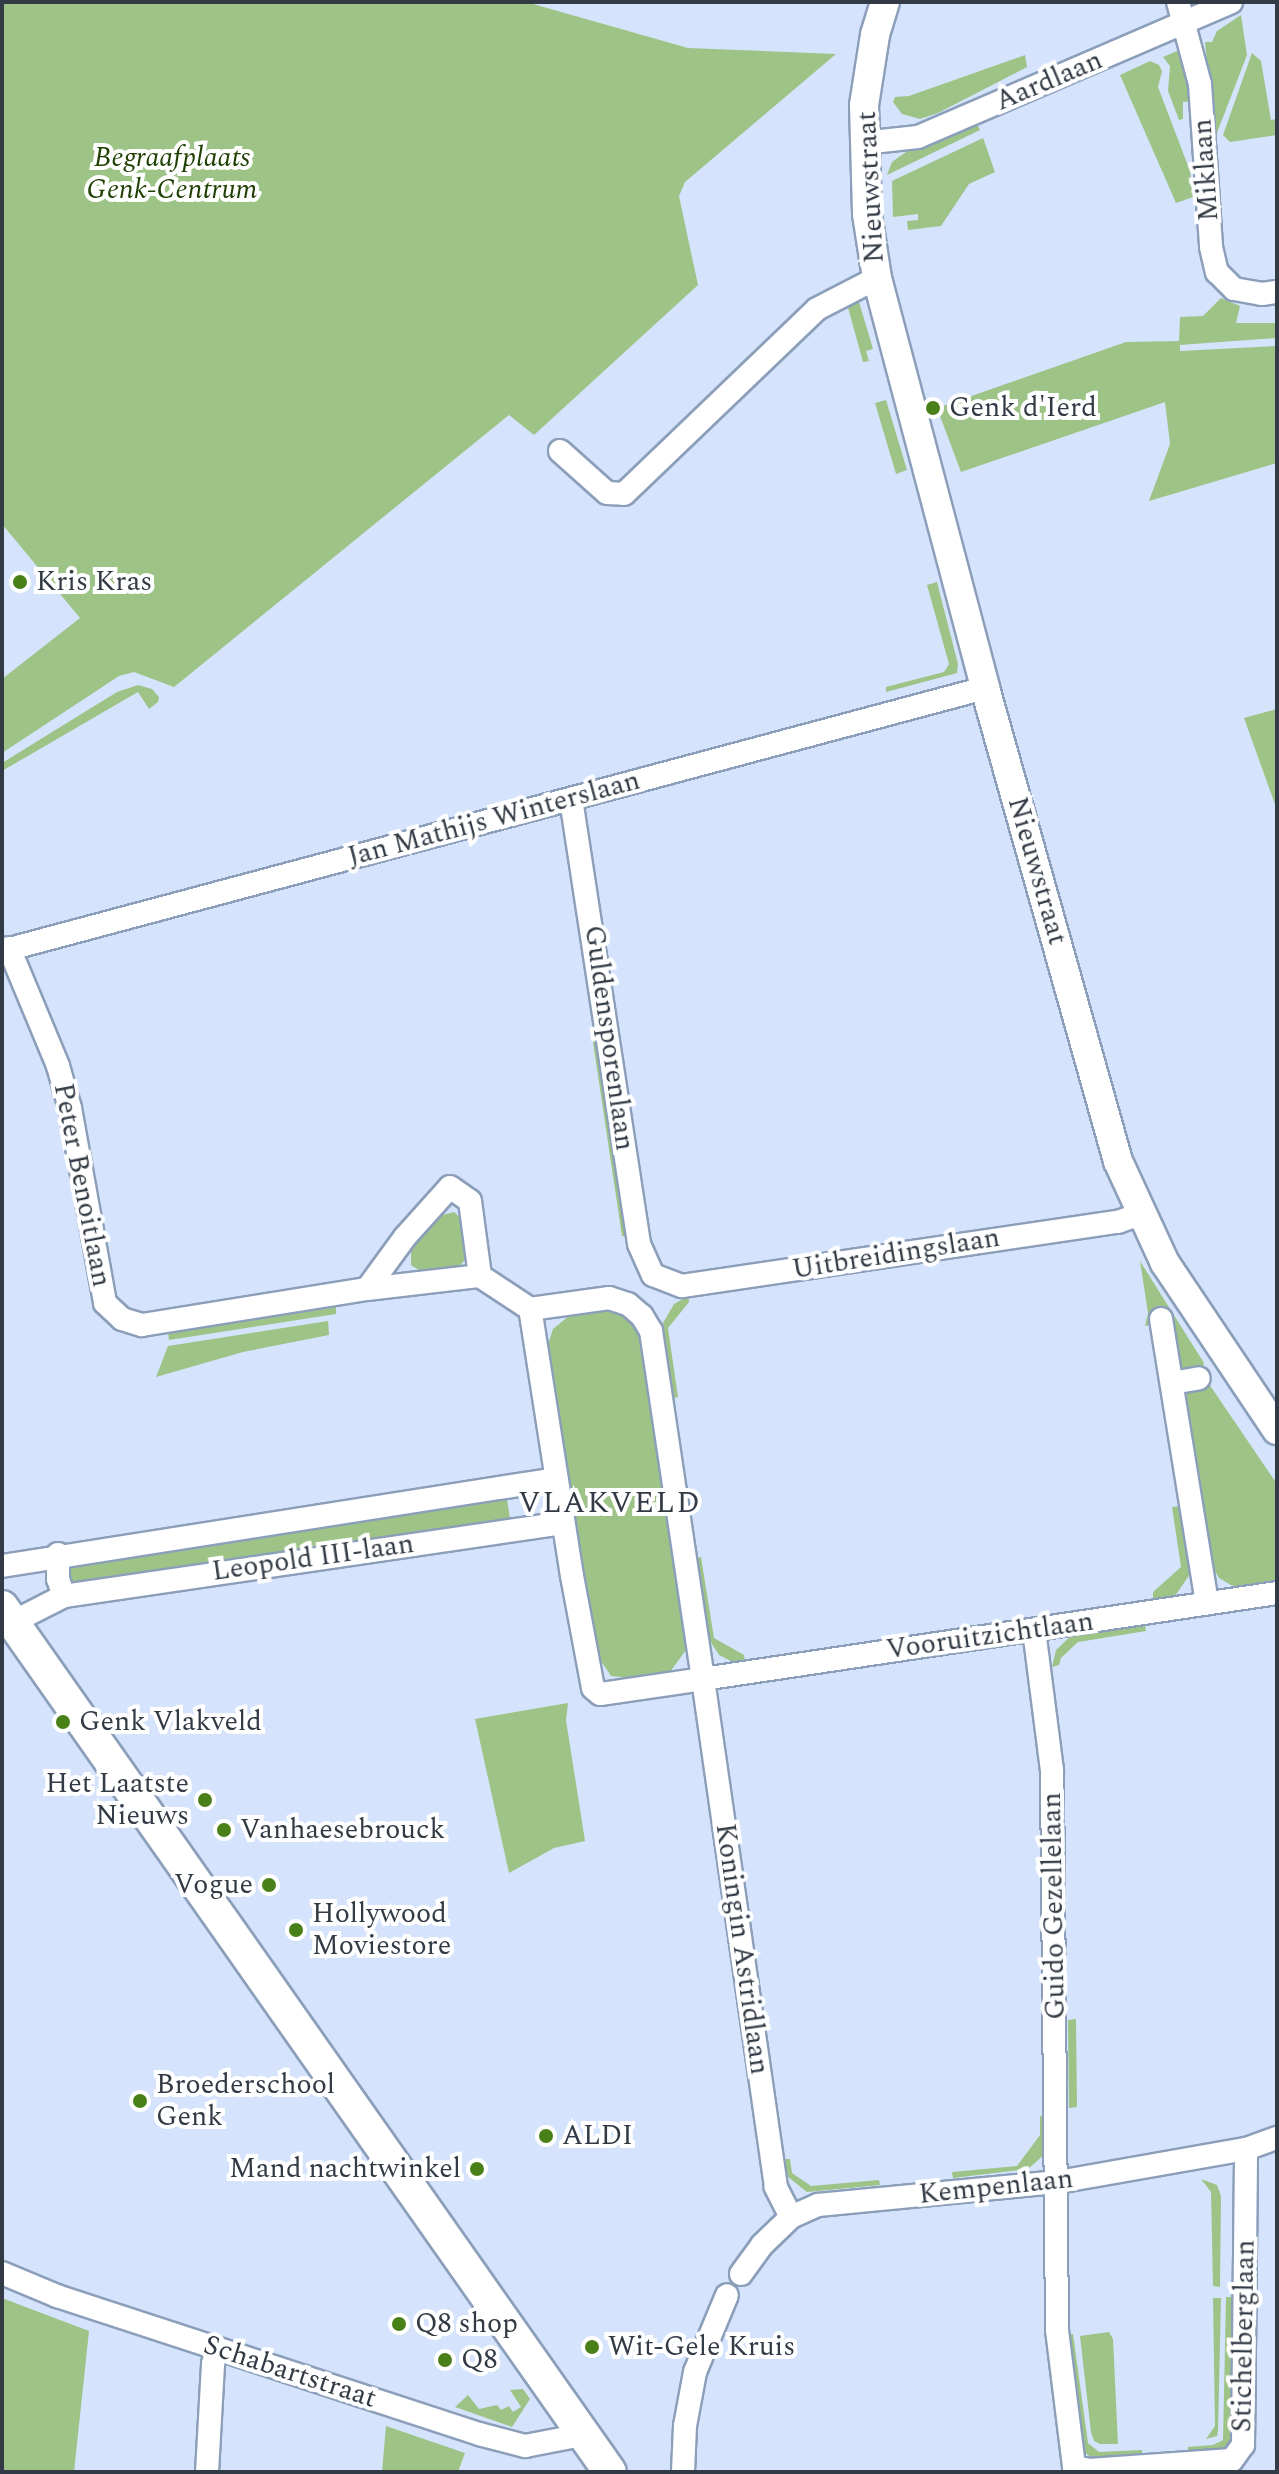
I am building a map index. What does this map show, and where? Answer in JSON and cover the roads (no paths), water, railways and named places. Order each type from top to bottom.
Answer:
[{"type":"main road","points":[[8,1614],[610,2472]]},
{"type":"street","name":"Nieuwstraat","points":[[885,2],[875,35],[863,143],[867,214],[877,278],[985,688],[1118,1161],[1165,1263],[1277,1430]]},
{"type":"street","name":"Aardlaan","points":[[863,143],[918,137],[1181,12],[1231,2]]},
{"type":"street","name":"Miklaan","points":[[1181,12],[1200,84],[1211,247],[1217,272],[1234,289],[1262,294],[1277,292]]},
{"type":"street","name":"Nieuwstraat","points":[[560,451],[607,493],[624,494],[817,309],[877,278]]},
{"type":"street","name":"Jan Mathijs Winterslaan","points":[[6,950],[985,688]]},
{"type":"street","name":"Guldensporenlaan","points":[[571,799],[639,1244],[653,1275]]},
{"type":"street","name":"Peter Benoitlaan","points":[[6,950],[58,1066],[70,1108],[96,1268],[105,1303],[122,1319],[142,1325],[367,1289],[480,1276]]},
{"type":"street","points":[[367,1289],[405,1237],[450,1187],[470,1201],[480,1276],[530,1309]]},
{"type":"street","name":"Uitbreidingslaan","points":[[653,1275],[682,1286],[1118,1222],[1140,1214]]},
{"type":"street","name":"Koningin Astridlaan","points":[[530,1309],[609,1298],[628,1304],[651,1331],[776,2187],[791,2217]]},
{"type":"street","name":"Vooruitzichtlaan","points":[[530,1309],[563,1523],[593,1688],[600,1694],[1277,1593]]},
{"type":"street","points":[[1161,1319],[1207,1603]]},
{"type":"street","points":[[1172,1383],[1199,1378]]},
{"type":"street","name":"Leopold III-laan","points":[[2,1566],[58,1554],[556,1479]]},
{"type":"street","name":"Leopold III-laan","points":[[8,1614],[64,1596],[563,1523]]},
{"type":"street","points":[[58,1554],[58,1579],[64,1596]]},
{"type":"street","name":"Guido Gezellelaan","points":[[1034,1630],[1052,1770],[1058,2182]]},
{"type":"street","name":"Kempenlaan","points":[[741,2274],[762,2245],[791,2217],[818,2205],[1058,2182],[1246,2149],[1277,2138]]},
{"type":"street","name":"Stichelberglaan","points":[[1058,2182],[1057,2332],[1074,2467],[1089,2470],[1232,2460],[1243,2445],[1246,2149]]},
{"type":"street","name":"Schabartstraat","points":[[2,2273],[57,2296],[521,2445],[538,2446],[582,2435]]},
{"type":"street","points":[[683,2472],[685,2426],[695,2372],[727,2295]]},
{"type":"street","points":[[207,2472],[213,2364],[217,2348]]},
{"type":"place","name":"Genk d'Ierd","points":[[933,408]]},
{"type":"place","name":"Kris Kras","points":[[20,582]]},
{"type":"place","name":"Genk Vlakveld","points":[[63,1722]]},
{"type":"place","name":"Het Laatste Nieuws","points":[[205,1800]]},
{"type":"place","name":"Vanhaesebrouck","points":[[224,1830]]},
{"type":"place","name":"Vogue","points":[[269,1885]]},
{"type":"place","name":"Hollywood Moviestore","points":[[296,1930]]},
{"type":"place","name":"Broederschool Genk","points":[[140,2101]]},
{"type":"place","name":"ALDI","points":[[546,2136]]},
{"type":"place","name":"Mand nachtwinkel","points":[[477,2169]]},
{"type":"place","name":"Q8 shop","points":[[399,2324]]},
{"type":"place","name":"Wit-Gele Kruis","points":[[592,2347]]},
{"type":"place","name":"Q8","points":[[445,2360]]},
{"type":"district","name":"VLAKVELD","points":[[610,1503]]},
{"type":"park label","name":"Begraafplaats Genk-Centrum","points":[[172,174]]}]
